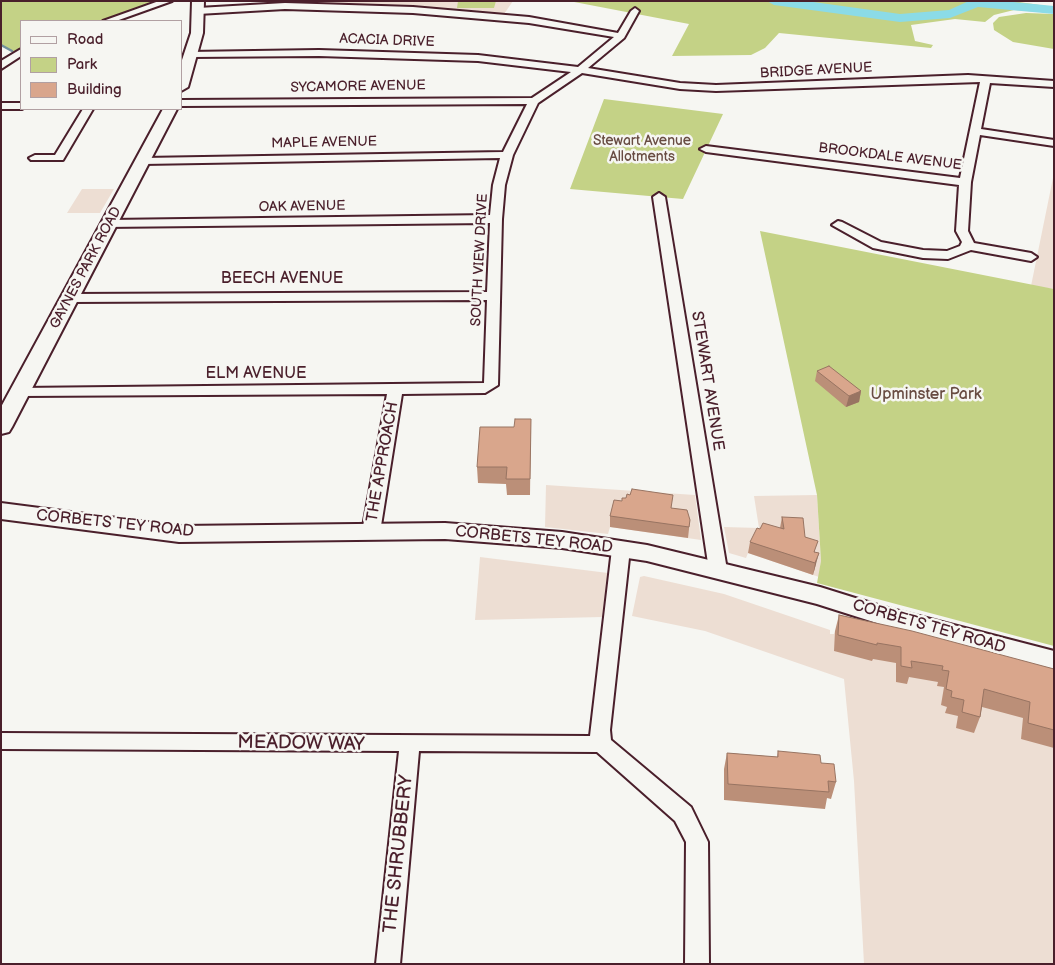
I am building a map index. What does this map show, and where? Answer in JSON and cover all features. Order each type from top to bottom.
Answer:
[{"type":"street","points":[[111,20],[168,1]]},
{"type":"street","points":[[182,84],[192,54],[198,6],[286,6],[413,10],[529,20],[621,36]]},
{"type":"street","name":"SOUTH VIEW DRIVE","points":[[491,385],[496,220],[499,185],[507,155],[519,127],[534,101],[580,70],[621,36],[635,10]]},
{"type":"street","points":[[1,66],[20,53]]},
{"type":"street","name":"ACACIA DRIVE","points":[[192,54],[319,53],[436,56],[511,61],[580,70]]},
{"type":"street","name":"BRIDGE AVENUE","points":[[580,70],[680,86],[716,88],[986,78],[1054,84]]},
{"type":"street","name":"BROOKDALE AVENUE","points":[[706,149],[966,182],[986,78]]},
{"type":"street","name":"SYCAMORE AVENUE","points":[[182,104],[464,100],[534,101]]},
{"type":"street","points":[[1,106],[20,106]]},
{"type":"street","points":[[35,158],[59,158],[87,110]]},
{"type":"street","name":"GAYNES PARK ROAD","points":[[1,427],[169,110]]},
{"type":"street","points":[[975,131],[1054,143]]},
{"type":"street","name":"MAPLE AVENUE","points":[[142,161],[507,155]]},
{"type":"street","points":[[966,182],[962,231],[968,246]]},
{"type":"street","name":"STEWART AVENUE","points":[[658,197],[718,570]]},
{"type":"street","name":"OAK AVENUE","points":[[109,224],[496,220]]},
{"type":"street","points":[[838,225],[877,245],[923,254],[948,255],[968,246],[1031,257]]},
{"type":"street","name":"BEECH AVENUE","points":[[71,298],[493,296]]},
{"type":"street","name":"ELM AVENUE","points":[[20,392],[477,390],[485,389],[491,385]]},
{"type":"street","name":"THE APPROACH","points":[[371,532],[395,391]]},
{"type":"street","name":"CORBETS TEY ROAD","points":[[1,511],[179,534],[445,531],[555,539],[621,548],[820,596],[883,616],[1054,661]]},
{"type":"street","points":[[621,548],[601,721],[601,744],[682,814],[697,842],[697,964]]},
{"type":"street","name":"MEADOW WAY","points":[[1,741],[601,744]]},
{"type":"street","name":"THE SHRUBBERY","points":[[388,964],[410,744]]},
{"type":"shaded area","points":[[321,1],[513,1],[502,17],[319,6]]},
{"type":"shaded area","points":[[1054,173],[1054,289],[1031,286]]},
{"type":"shaded area","points":[[82,189],[114,189],[100,213],[67,213]]},
{"type":"shaded area","points":[[546,485],[695,495],[701,540],[610,527],[608,534],[545,527]]},
{"type":"shaded area","points":[[817,495],[821,561],[819,577],[748,553],[746,558],[729,553],[724,527],[759,528],[754,496]]},
{"type":"shaded area","points":[[480,557],[608,573],[602,617],[475,620]]},
{"type":"shaded area","points":[[644,576],[724,594],[830,630],[830,634],[834,634],[835,631],[1054,687],[1054,964],[864,964],[854,781],[844,679],[705,631],[632,616],[640,577]]},
{"type":"green space","points":[[1,1],[168,1],[111,20],[20,20],[20,53],[18,54],[1,45]]},
{"type":"green space","points":[[458,1],[496,1],[494,8],[457,8]]},
{"type":"green space","points":[[569,1],[1012,1],[1054,7],[1054,13],[1014,10],[994,15],[985,22],[955,19],[911,25],[915,41],[933,45],[931,48],[779,33],[765,48],[751,55],[672,56],[689,24]]},
{"type":"green space","points":[[1026,13],[1054,14],[1054,49],[1013,42],[994,30],[993,23],[999,17]]},
{"type":"green space","name":"Stewart Avenue Allotments","points":[[604,99],[723,114],[683,199],[570,189]]},
{"type":"green space","name":"Upminster Park","points":[[760,231],[1054,289],[1054,646],[817,583],[821,561],[817,495]]},
{"type":"building","points":[[829,366],[861,391],[849,396],[817,371]]},
{"type":"building","points":[[515,419],[531,419],[530,479],[506,479],[507,467],[477,467],[480,427],[514,427]]},
{"type":"building","points":[[632,489],[673,495],[671,508],[687,510],[690,520],[689,527],[610,516],[614,500],[622,501],[622,498],[626,498],[627,494],[630,495]]},
{"type":"building","points":[[782,517],[803,518],[805,537],[818,541],[814,552],[819,553],[815,563],[750,542],[757,528],[760,529],[763,523],[784,529]]},
{"type":"building","points":[[839,615],[912,631],[1054,669],[1054,730],[1028,723],[1030,702],[984,689],[980,717],[962,712],[964,700],[951,697],[952,691],[946,689],[949,671],[942,670],[943,666],[911,661],[912,668],[901,666],[901,647],[877,643],[877,645],[838,635]]},
{"type":"building","points":[[778,751],[820,755],[821,763],[834,764],[836,782],[828,781],[829,792],[728,784],[727,753],[778,757]]},
{"type":"waterway","points":[[774,1],[900,18],[950,14],[960,11],[963,7],[978,3],[1054,10]]},
{"type":"waterway","points":[[1,45],[12,51]]}]
